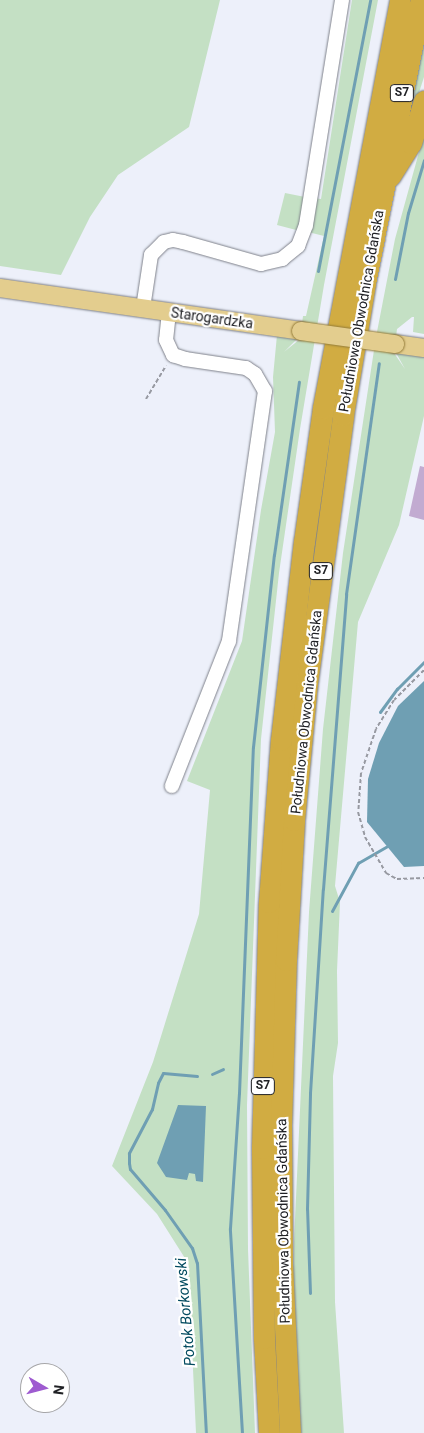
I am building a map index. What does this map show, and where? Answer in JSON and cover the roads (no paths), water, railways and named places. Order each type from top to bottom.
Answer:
[{"type":"highway","points":[[385,78],[389,0]]},
{"type":"highway","name":"Południowa Obwodnica Gdańska","points":[[269,1433],[264,1310],[262,1130],[269,902],[280,759],[294,621],[319,435],[400,0]]},
{"type":"highway","name":"Południowa Obwodnica Gdańska","points":[[290,1433],[282,1264],[282,1126],[286,960],[294,820],[307,683],[343,415],[384,187],[421,0]]},
{"type":"highway","points":[[384,187],[412,143],[424,101]]},
{"type":"main road","name":"Starogardzka","points":[[0,288],[424,348]]},
{"type":"lane","points":[[143,308],[151,255],[164,242],[173,240],[183,242],[261,264],[282,259],[298,246],[306,225],[342,0]]},
{"type":"lane","points":[[169,312],[166,340],[172,355],[186,359],[246,368],[262,382],[265,391],[265,402],[229,641],[172,786]]},
{"type":"water","points":[[424,681],[424,866],[404,867],[367,822],[368,779],[379,743],[398,706]]},
{"type":"water","points":[[178,1105],[206,1106],[203,1182],[196,1181],[195,1174],[189,1173],[187,1180],[166,1177],[157,1163]]},
{"type":"waterway","points":[[318,271],[370,0]]},
{"type":"waterway","points":[[395,279],[408,213],[424,160]]},
{"type":"waterway","points":[[310,1293],[307,1209],[310,1093],[323,889],[346,594],[379,363]]},
{"type":"waterway","points":[[242,1433],[230,1228],[239,1093],[253,747],[274,555],[299,382]]},
{"type":"waterway","points":[[380,712],[397,689],[424,662]]},
{"type":"waterway","name":"Potok Borkowski","points":[[332,911],[358,863],[387,846]]},
{"type":"waterway","name":"Potok Borkowski","points":[[212,1074],[223,1069]]},
{"type":"waterway","name":"Potok Borkowski","points":[[197,1076],[163,1073],[158,1083],[152,1109],[129,1153],[129,1163],[130,1169],[165,1210],[192,1248],[197,1263],[206,1433]]}]
